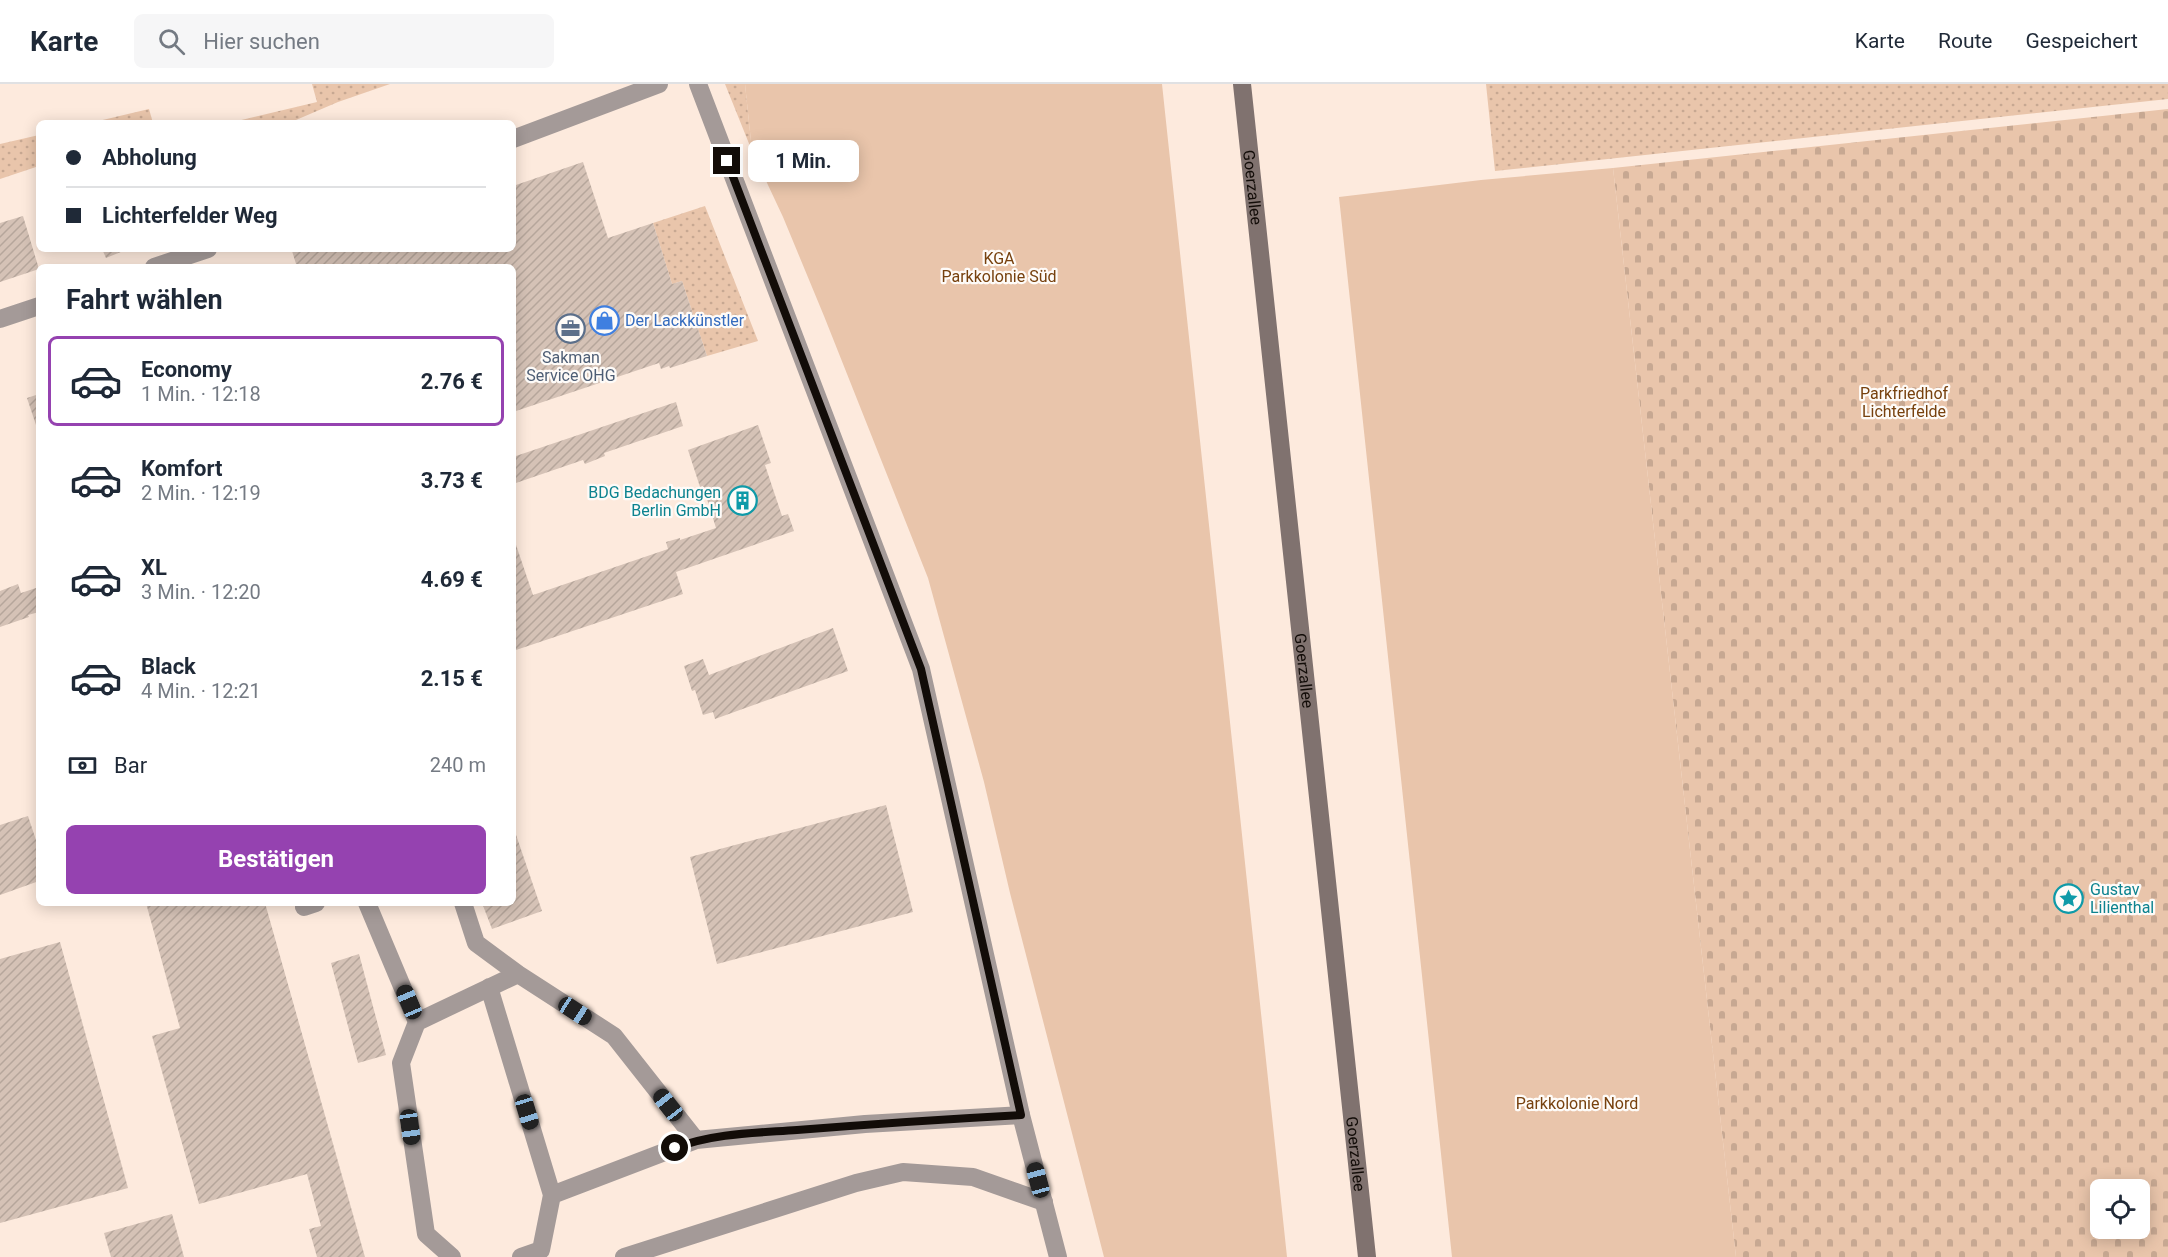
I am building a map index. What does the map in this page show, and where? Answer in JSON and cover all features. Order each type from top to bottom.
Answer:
[{"type":"main road","name":"Goerzallee","points":[[1242,84],[1367,1257]]},
{"type":"street","points":[[516,138],[659,84]]},
{"type":"street","points":[[698,84],[921,669],[1021,1115],[1058,1257]]},
{"type":"street","points":[[163,264],[199,252]]},
{"type":"street","points":[[0,319],[36,307]]},
{"type":"street","points":[[369,906],[417,1022]]},
{"type":"street","points":[[464,906],[476,943],[518,974],[614,1036],[696,1140]]},
{"type":"street","points":[[452,1257],[426,1234],[401,1063],[417,1022],[518,974]]},
{"type":"street","points":[[489,987],[552,1195],[541,1250],[522,1257]]},
{"type":"street","points":[[552,1195],[696,1140],[864,1124],[1021,1115]]},
{"type":"street","points":[[624,1257],[856,1183],[903,1172],[973,1177],[1044,1202]]},
{"type":"green space","points":[[312,84],[390,84],[296,120],[242,120],[317,102]]},
{"type":"green space","points":[[725,84],[745,84],[752,151]]},
{"type":"green space","name":"KGA Parkkolonie Süd","points":[[745,84],[1162,84],[1287,1257],[1104,1257],[1010,893],[984,782],[928,578],[824,316],[783,217],[752,151]]},
{"type":"green space","points":[[1486,84],[2168,84],[2168,99],[1495,171]]},
{"type":"green space","points":[[149,109],[152,120],[103,120]]},
{"type":"green space","name":"Parkfriedhof Lichterfelde","points":[[2168,109],[2168,1257],[1736,1257],[1613,168]]},
{"type":"green space","points":[[36,136],[36,167],[0,179],[0,144]]},
{"type":"green space","name":"Parkkolonie Nord","points":[[1613,168],[1736,1257],[1452,1257],[1339,197],[1481,180]]},
{"type":"green space","points":[[705,206],[758,341],[707,356],[682,281],[672,284],[653,223]]},
{"type":"building","name":"Der Lackkünstler","points":[[583,162],[608,238],[653,223],[672,284],[682,281],[707,356],[670,368],[669,366],[661,369],[659,363],[516,411],[516,264],[296,264],[292,252],[516,252],[516,185]]},
{"type":"building","points":[[23,216],[37,264],[36,270],[0,282],[0,223]]},
{"type":"building","points":[[103,252],[121,252],[106,258]]},
{"type":"building","points":[[36,395],[36,425],[27,398]]},
{"type":"building","points":[[676,402],[683,426],[604,453],[605,456],[585,464],[583,460],[516,483],[516,456]]},
{"type":"building","points":[[758,425],[771,463],[765,465],[782,516],[788,514],[794,531],[676,572],[683,594],[516,650],[516,545],[533,595],[668,549],[666,542],[680,538],[680,540],[716,528],[703,486],[700,487],[688,450]]},
{"type":"building","points":[[18,584],[21,593],[36,588],[36,613],[0,627],[0,591]]},
{"type":"building","points":[[833,628],[848,671],[715,719],[713,712],[703,715],[684,666],[703,659],[709,675]]},
{"type":"building","points":[[886,805],[913,912],[717,964],[690,857]]},
{"type":"building","points":[[28,816],[36,840],[36,882],[0,895],[0,825]]},
{"type":"building","points":[[516,835],[542,911],[492,929],[483,906],[516,906]]},
{"type":"building","points":[[147,906],[266,906],[365,1257],[317,1257],[309,1229],[321,1226],[307,1174],[199,1204],[152,1036],[180,1028]]},
{"type":"building","points":[[60,942],[128,1188],[0,1223],[0,959]]},
{"type":"building","points":[[359,954],[386,1055],[358,1063],[331,963]]},
{"type":"building","points":[[172,1214],[184,1257],[111,1257],[104,1233]]},
{"type":"place","name":"Der Lackkünstler","points":[[604,320]]},
{"type":"place","name":"Sakman Service OHG","points":[[571,329]]},
{"type":"place","name":"BDG Bedachungen Berlin GmbH","points":[[742,501]]},
{"type":"place","name":"Gustav Lilienthal","points":[[2069,898]]},
{"type":"route","points":[[675,1148],[696,1140],[734,1135],[864,1124],[1021,1115],[921,669],[727,161]]}]
